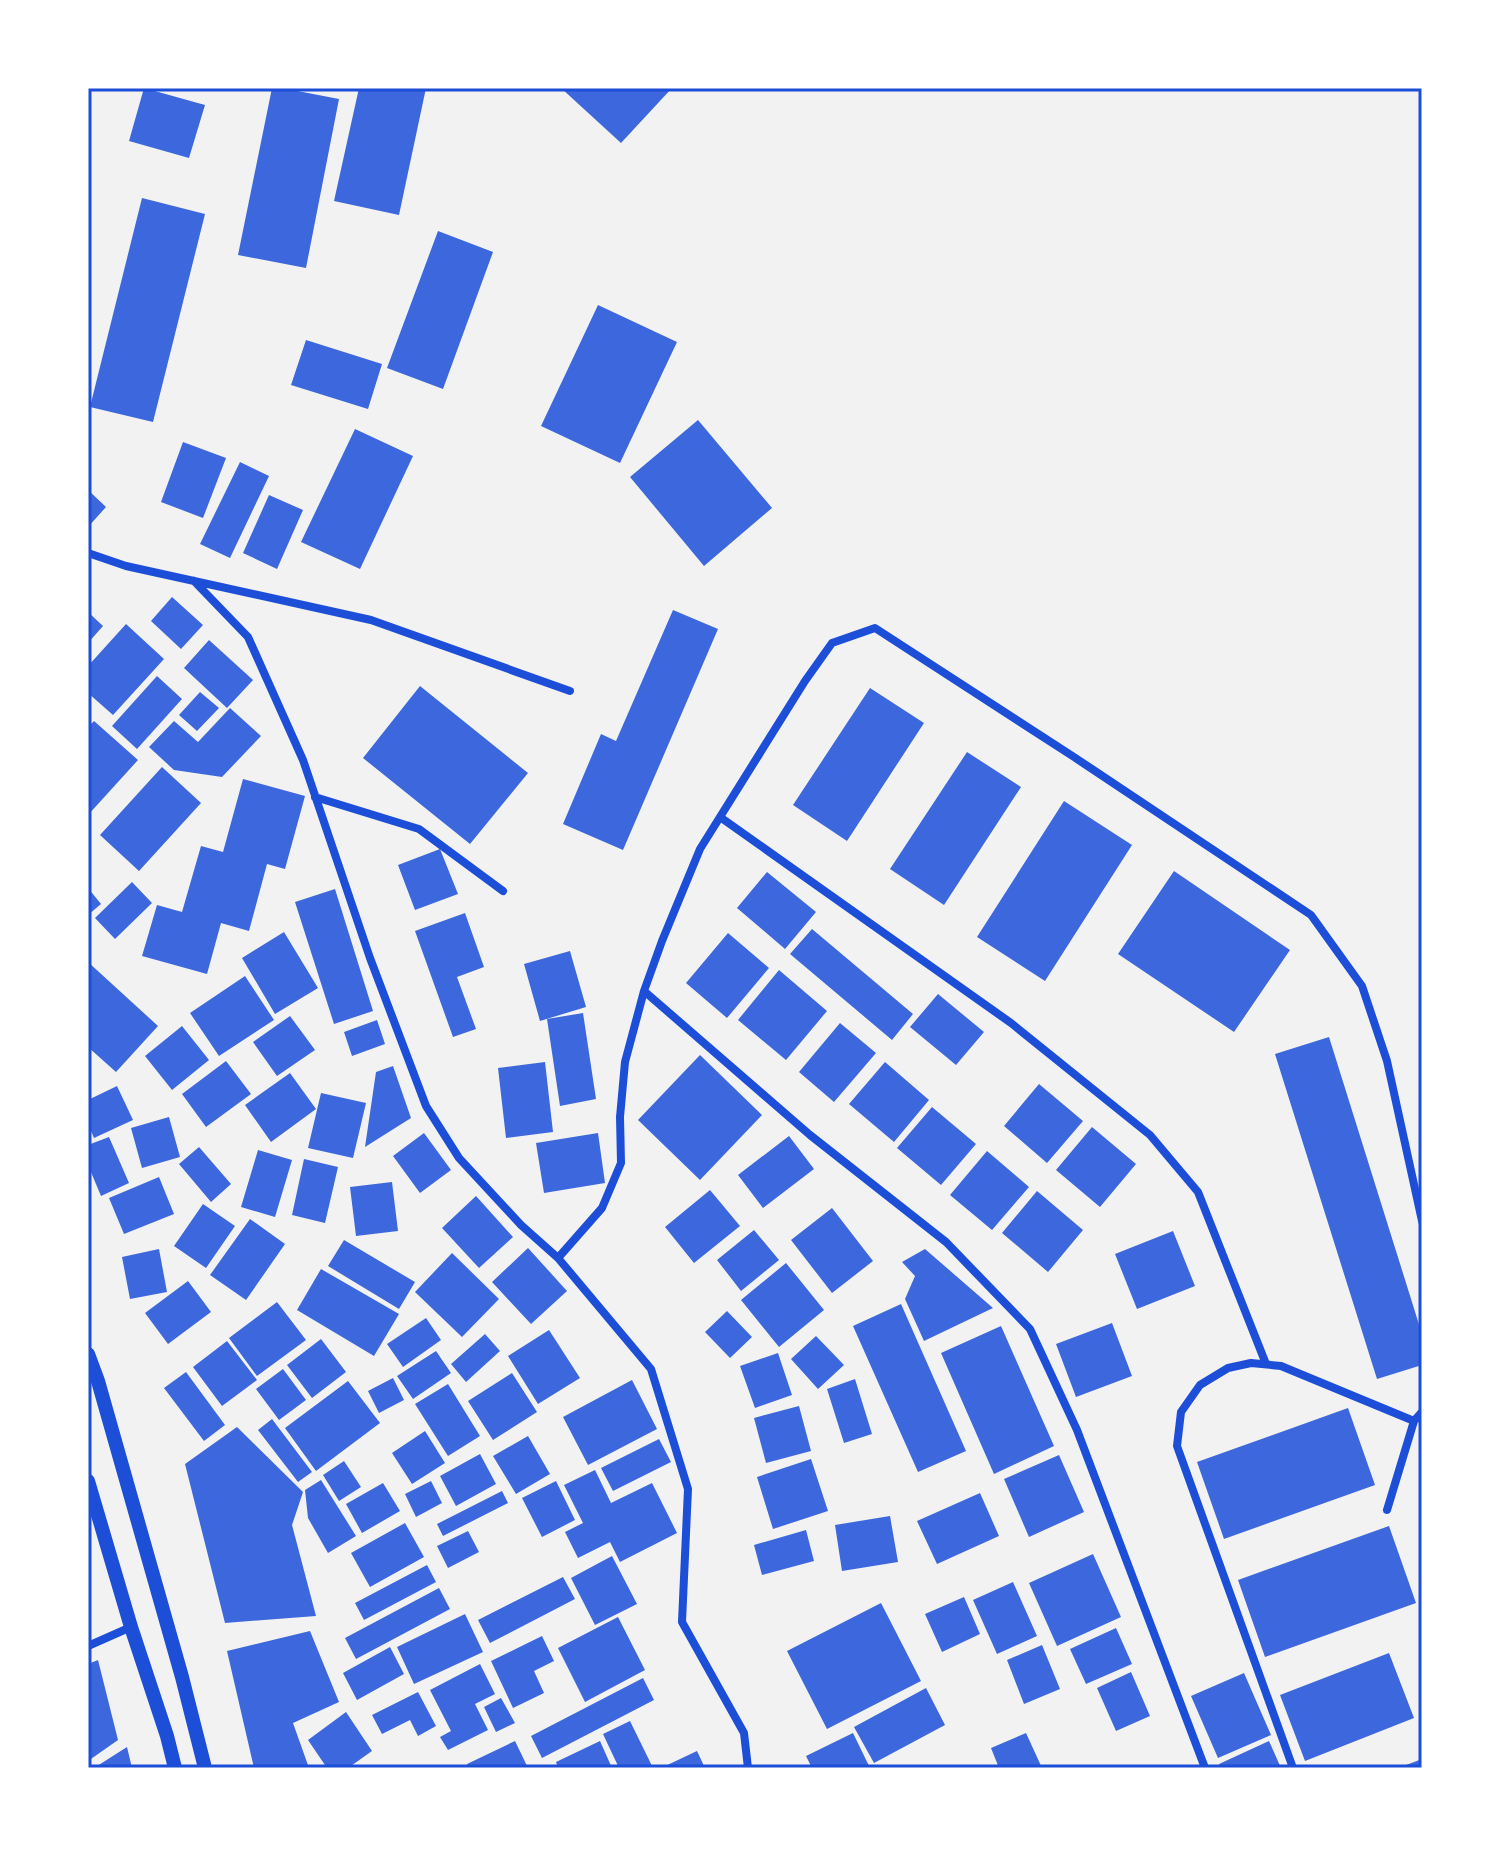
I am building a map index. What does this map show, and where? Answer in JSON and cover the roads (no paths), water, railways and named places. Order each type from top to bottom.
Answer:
[{"type":"street","points":[[88,553],[126,566],[371,620],[570,691]]},
{"type":"street","points":[[194,581],[248,637],[303,760],[370,958],[426,1106],[459,1158],[521,1225],[558,1258],[651,1369],[688,1489],[682,1622],[744,1733],[748,1768]]},
{"type":"street","points":[[558,1258],[602,1208],[621,1163],[620,1117],[625,1062],[644,991],[700,849],[832,643],[875,628],[1311,915],[1362,986],[1387,1061],[1422,1221]]},
{"type":"street","points":[[315,797],[419,829],[503,891]]},
{"type":"street","points":[[720,817],[1011,1023],[1150,1135],[1198,1192],[1266,1364]]},
{"type":"street","points":[[644,991],[810,1135],[946,1242],[1030,1329],[1077,1430],[1205,1768]]},
{"type":"street","points":[[88,1354],[182,1677],[205,1768]]},
{"type":"street","points":[[1293,1768],[1177,1446],[1181,1412],[1200,1385],[1228,1368],[1251,1363],[1281,1366],[1414,1421]]},
{"type":"street","points":[[1387,1510],[1414,1421],[1422,1412]]},
{"type":"street","points":[[88,1481],[175,1768]]},
{"type":"street","points":[[88,1646],[131,1627]]}]
